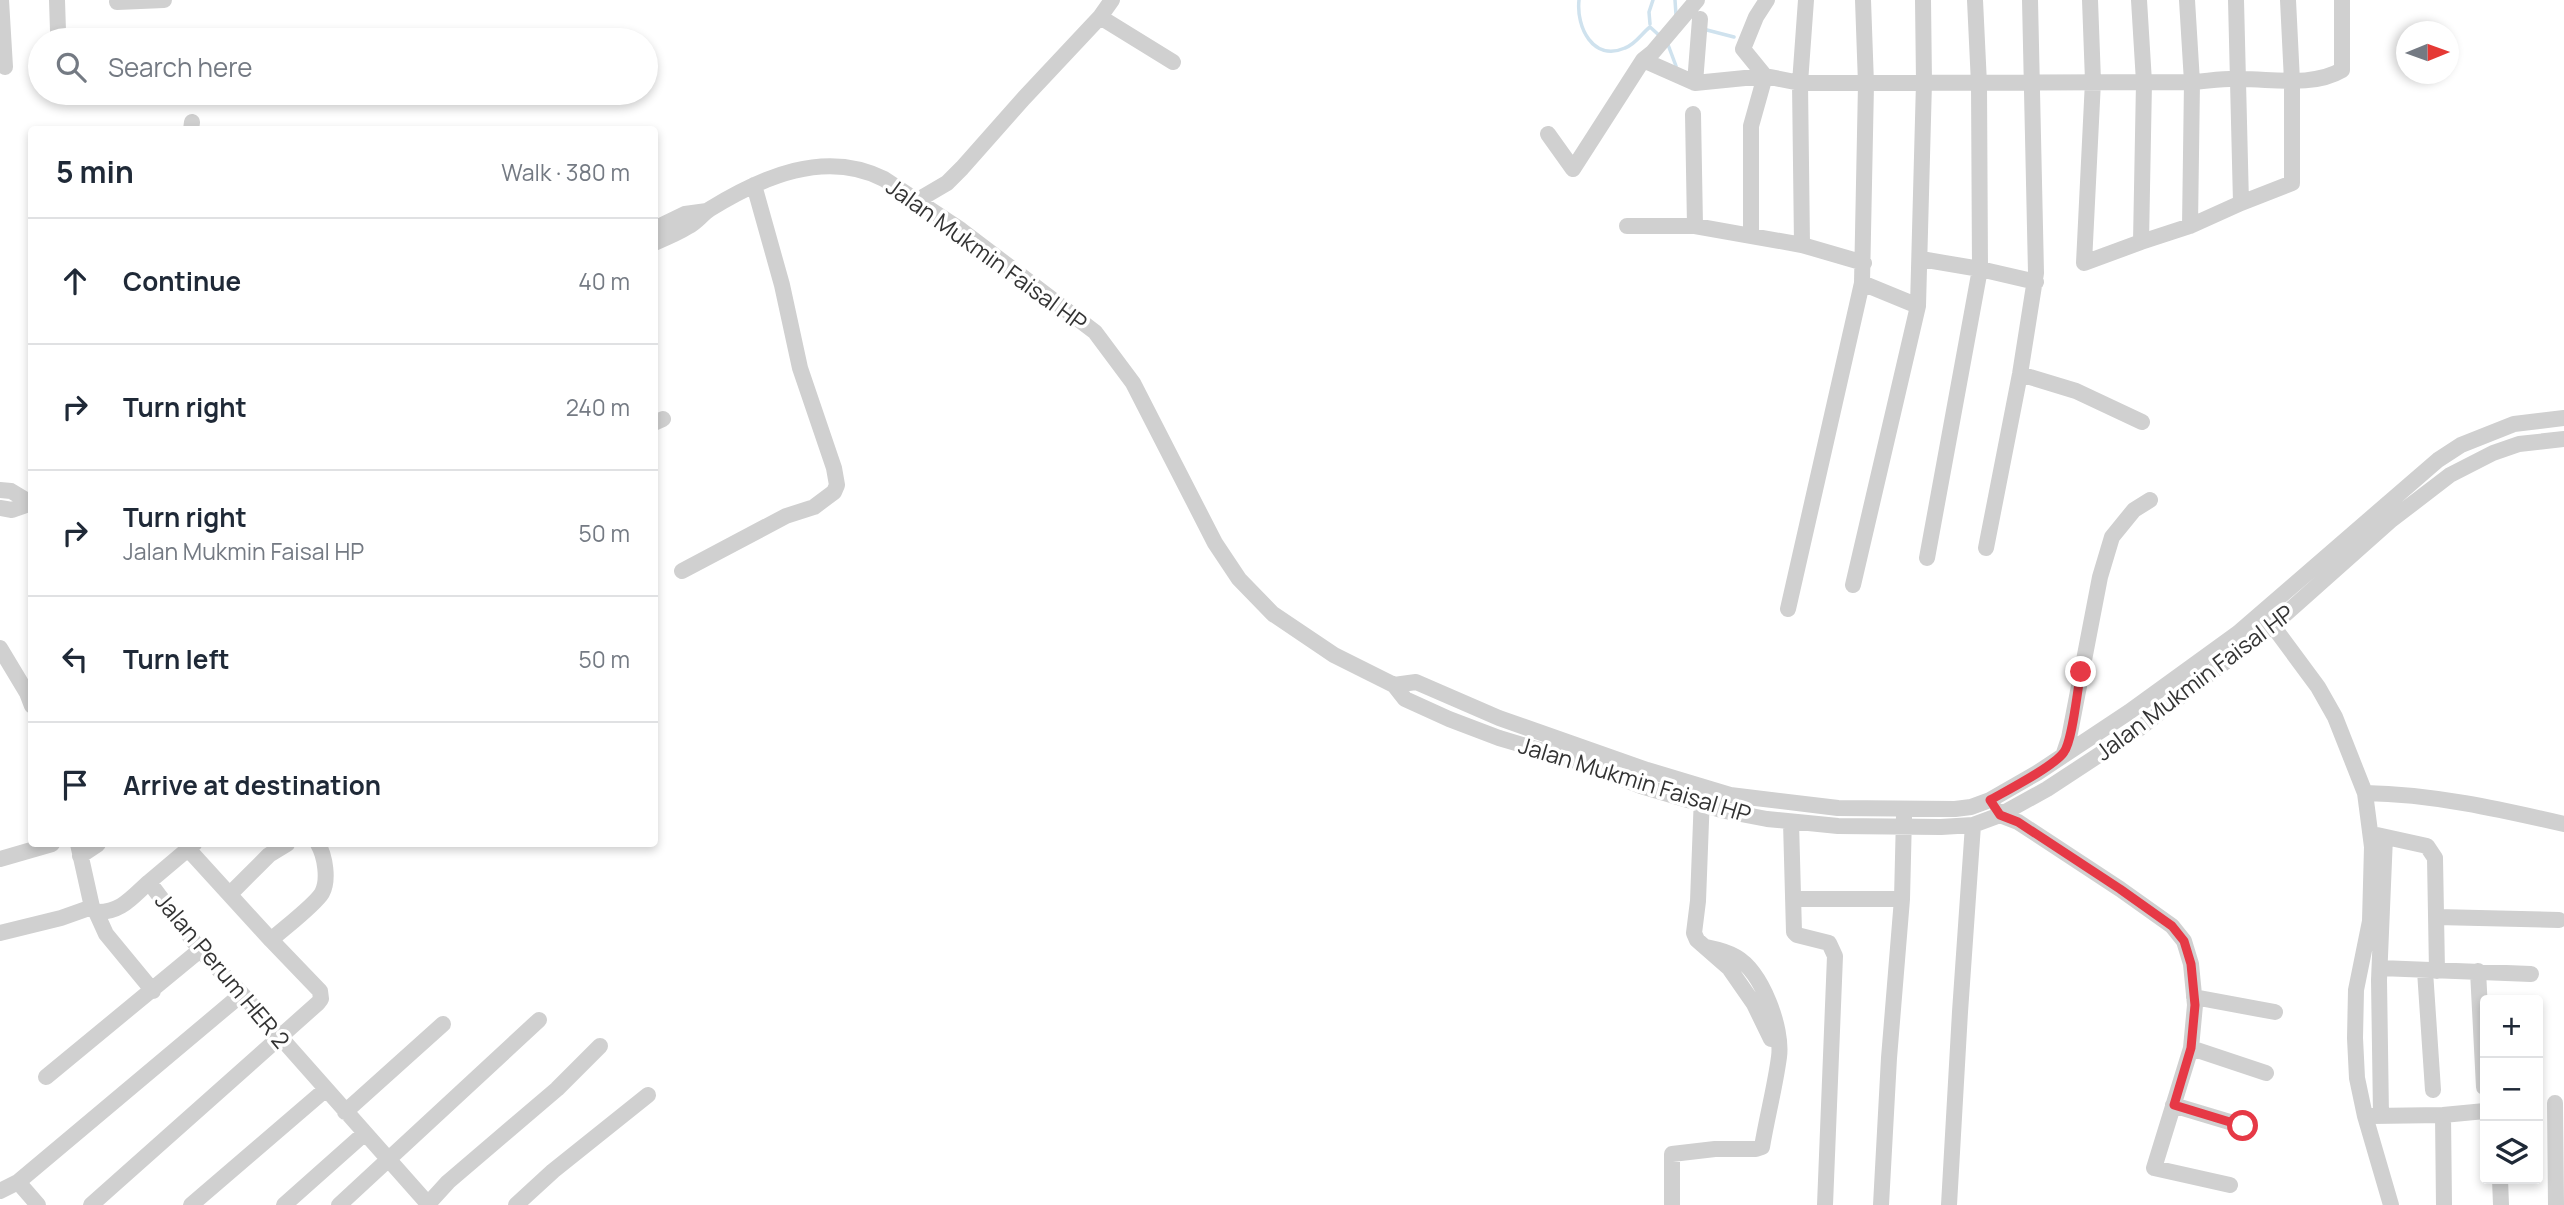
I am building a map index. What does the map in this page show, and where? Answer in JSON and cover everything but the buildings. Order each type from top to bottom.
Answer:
[{"type":"street","points":[[1,0],[5,67]]},
{"type":"street","points":[[57,0],[58,28]]},
{"type":"street","points":[[117,5],[164,0]]},
{"type":"street","points":[[918,200],[947,183],[962,169],[1100,17],[1112,0]]},
{"type":"street","points":[[1765,76],[1743,49],[1756,17],[1767,0]]},
{"type":"street","points":[[1802,244],[1800,83],[1806,0]]},
{"type":"street","points":[[1788,609],[1862,283],[1866,83],[1863,0]]},
{"type":"street","points":[[1853,585],[1918,306],[1924,82],[1923,0]]},
{"type":"street","points":[[1927,558],[1980,269],[1979,84],[1975,0]]},
{"type":"street","points":[[1986,548],[2036,282],[2030,0]]},
{"type":"street","points":[[2090,0],[2093,81],[2084,263],[2190,226],[2292,183],[2292,81],[2288,0]]},
{"type":"street","points":[[2139,0],[2144,82],[2141,242]]},
{"type":"street","points":[[2187,0],[2192,82],[2190,226]]},
{"type":"street","points":[[2236,0],[2241,203]]},
{"type":"street","points":[[1648,56],[1695,83],[1765,76],[1800,83],[1979,84],[2192,82],[2238,79],[2292,81],[2332,76],[2342,70],[2342,0]]},
{"type":"street","points":[[1695,83],[1696,8]]},
{"type":"street","points":[[1548,134],[1573,169],[1648,56],[1671,29],[1696,8]]},
{"type":"street","points":[[1100,17],[1173,62]]},
{"type":"street","points":[[1751,235],[1751,126],[1765,76]]},
{"type":"street","points":[[1693,114],[1695,226]]},
{"type":"street","name":"Jalan Mukmin Faisal HP","points":[[658,241],[691,225],[707,211],[754,185],[807,167],[826,165],[871,172],[918,200],[1095,332],[1133,383],[1215,543],[1239,579],[1273,614],[1334,655],[1394,685],[1405,699],[1478,730],[1725,811],[1838,826],[1973,825],[2000,815],[2047,789],[2140,728],[2268,619],[2449,474],[2519,444],[2564,439]]},
{"type":"street","points":[[682,571],[786,516],[814,507],[834,492],[837,485],[834,468],[800,368],[782,285],[754,185]]},
{"type":"street","name":"Jalan Mukmin Faisal HP","points":[[658,227],[685,214],[707,211]]},
{"type":"street","points":[[1627,226],[1695,226],[1802,244],[1864,262]]},
{"type":"street","points":[[1921,258],[2036,282]]},
{"type":"street","points":[[1862,283],[1918,306]]},
{"type":"street","points":[[2020,374],[2076,391],[2142,422]]},
{"type":"street","name":"Jalan Mukmin Faisal HP","points":[[1394,685],[1416,682],[1499,718],[1647,770],[1730,794],[1838,808],[1971,807],[1990,800],[2037,773],[2129,712],[2238,633],[2268,619],[2438,460],[2461,445],[2514,424],[2564,418]]},
{"type":"street","points":[[0,490],[12,491],[28,501]]},
{"type":"street","points":[[2064,753],[2100,577],[2112,537],[2134,510],[2150,500]]},
{"type":"street","points":[[0,508],[12,510],[28,504]]},
{"type":"street","points":[[2268,619],[2318,687],[2335,717],[2365,793],[2378,836],[2380,968],[2373,1116]]},
{"type":"street","points":[[0,648],[28,696]]},
{"type":"street","points":[[1672,1205],[1672,1153],[1762,1147],[1779,1055],[1779,1035],[1766,995],[1753,972],[1738,957],[1706,947],[1697,940],[1693,925],[1698,901],[1703,786]]},
{"type":"street","points":[[2365,793],[2389,793],[2450,801],[2564,824]]},
{"type":"street","points":[[1990,800],[2000,815],[2018,822],[2172,926],[2184,941],[2191,964],[2194,997],[2191,1048],[2154,1168],[2230,1185]]},
{"type":"street","points":[[1881,1205],[1902,899],[1903,808]]},
{"type":"street","points":[[1791,821],[1794,932],[1829,943],[1835,956],[1825,1205]]},
{"type":"street","points":[[1949,1205],[1973,825]]},
{"type":"street","points":[[2378,836],[2427,846],[2435,858],[2437,917],[2431,971],[2433,1090]]},
{"type":"street","points":[[2378,836],[2370,921],[2356,990],[2357,1078],[2373,1116],[2391,1205]]},
{"type":"street","points":[[0,859],[42,847]]},
{"type":"street","points":[[149,882],[190,847]]},
{"type":"street","points":[[91,1205],[281,1038],[321,999],[320,991],[271,940],[192,847]]},
{"type":"street","points":[[231,893],[269,855],[281,847]]},
{"type":"street","points":[[271,940],[321,895],[325,883],[323,852],[320,847]]},
{"type":"street","points":[[79,850],[94,909],[106,934],[153,991]]},
{"type":"street","name":"Jalan Perum HER 2","points":[[0,933],[94,909],[106,912],[121,908],[149,882],[200,950],[242,993],[428,1205]]},
{"type":"street","points":[[1793,899],[1902,899]]},
{"type":"street","points":[[2437,917],[2560,920]]},
{"type":"street","points":[[46,1077],[200,950]]},
{"type":"street","points":[[2380,968],[2530,974]]},
{"type":"street","points":[[2479,971],[2483,1058]]},
{"type":"street","points":[[0,1191],[18,1182],[242,993]]},
{"type":"street","points":[[2194,997],[2275,1012]]},
{"type":"street","points":[[342,1204],[539,1020]]},
{"type":"street","points":[[345,1112],[443,1024]]},
{"type":"street","points":[[428,1205],[448,1182],[557,1089],[600,1046]]},
{"type":"street","points":[[2191,1048],[2266,1073]]},
{"type":"street","points":[[191,1205],[325,1090]]},
{"type":"street","points":[[516,1205],[553,1171],[648,1095]]},
{"type":"street","points":[[2556,1205],[2559,1103]]},
{"type":"street","points":[[2174,1105],[2243,1126]]},
{"type":"street","points":[[2373,1116],[2480,1111]]},
{"type":"street","points":[[2443,1115],[2444,1205]]},
{"type":"street","points":[[284,1205],[365,1133]]},
{"type":"street","points":[[18,1182],[38,1205]]},
{"type":"street","points":[[2500,1184],[2501,1205]]},
{"type":"waterway","points":[[1579,0],[1580,21],[1584,31],[1596,46],[1604,50],[1614,51],[1629,46],[1650,27],[1661,37]]},
{"type":"waterway","points":[[1650,24],[1649,12],[1653,0]]},
{"type":"waterway","points":[[1675,0],[1676,15]]},
{"type":"waterway","points":[[1703,29],[1734,37]]},
{"type":"waterway","points":[[1667,42],[1676,66]]},
{"type":"route","points":[[2081,672],[2064,753],[2037,773],[1990,800],[2000,815],[2018,822],[2120,889],[2172,926],[2184,941],[2191,964],[2195,1005],[2191,1048],[2174,1105],[2243,1126]]}]
